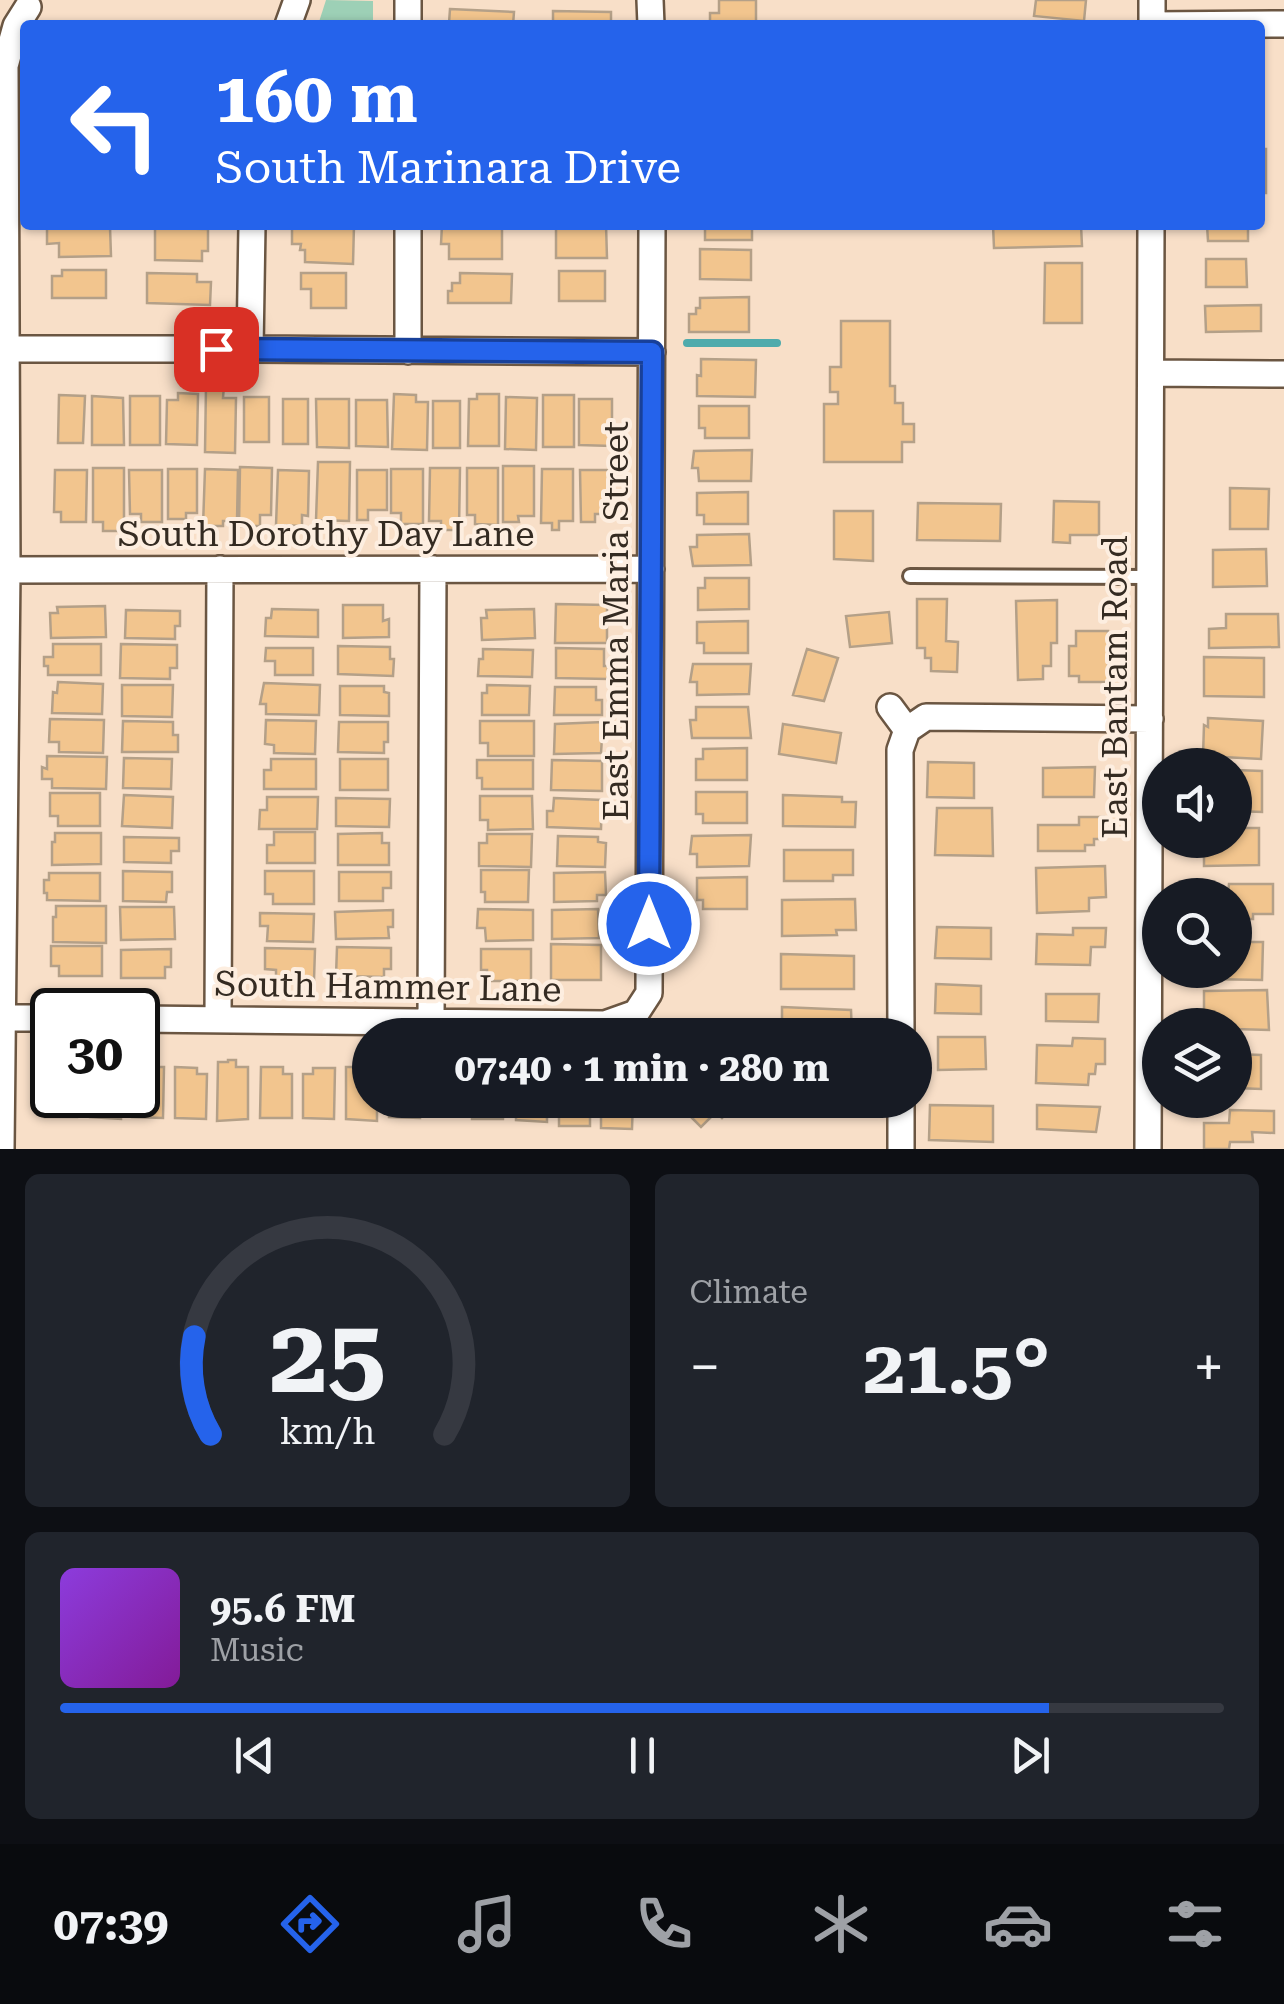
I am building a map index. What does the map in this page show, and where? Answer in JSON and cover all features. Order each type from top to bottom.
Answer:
[{"type":"street","points":[[2,1149],[5,66],[16,26],[28,7]]},
{"type":"street","points":[[250,349],[252,230]]},
{"type":"street","points":[[408,230],[408,351]]},
{"type":"street","name":"East Emma Maria Street","points":[[636,1013],[649,993],[652,230]]},
{"type":"street","name":"East Bantam Road","points":[[1148,1149],[1151,230]]},
{"type":"street","points":[[3,349],[652,352]]},
{"type":"street","points":[[1151,372],[1284,374]]},
{"type":"street","points":[[218,1020],[220,569]]},
{"type":"street","points":[[431,1018],[433,569]]},
{"type":"street","name":"South Dorothy Day Lane","points":[[4,570],[651,569]]},
{"type":"street","points":[[890,707],[907,730]]},
{"type":"street","points":[[901,1018],[900,750],[907,730],[926,717],[1150,719]]},
{"type":"street","name":"South Hammer Lane","points":[[622,1018],[636,1013]]},
{"type":"street","points":[[1,1018],[30,1018]]},
{"type":"street","name":"South Hammer Lane","points":[[160,1019],[352,1021]]},
{"type":"street","points":[[901,1118],[901,1149]]},
{"type":"lane","points":[[910,576],[1150,576]]},
{"type":"green space","points":[[326,0],[373,1],[373,20],[320,20]]},
{"type":"building","points":[[719,0],[756,0],[756,20],[710,20],[710,13],[719,13]]},
{"type":"building","points":[[1036,0],[1086,0],[1084,20],[1034,16]]},
{"type":"building","points":[[450,9],[514,12],[513,20],[449,20]]},
{"type":"building","points":[[553,11],[611,12],[611,20],[553,20]]},
{"type":"building","points":[[47,230],[110,230],[111,256],[59,257],[59,243],[47,244]]},
{"type":"building","points":[[155,230],[208,230],[208,251],[202,251],[202,261],[155,260]]},
{"type":"building","points":[[292,230],[354,230],[353,264],[305,262],[301,244],[292,244]]},
{"type":"building","points":[[442,230],[502,230],[502,259],[449,259],[449,244],[441,244]]},
{"type":"building","points":[[556,230],[606,230],[607,258],[556,258]]},
{"type":"building","points":[[705,230],[752,230],[752,240],[705,240]]},
{"type":"building","points":[[993,230],[1081,230],[1082,246],[994,248]]},
{"type":"building","points":[[1207,230],[1248,230],[1248,241],[1208,241]]},
{"type":"building","points":[[700,249],[751,250],[751,280],[700,279]]},
{"type":"building","points":[[1206,259],[1246,259],[1247,287],[1206,287]]},
{"type":"building","points":[[1045,263],[1082,263],[1082,323],[1044,323]]},
{"type":"building","points":[[62,270],[106,270],[106,298],[52,298],[52,276],[62,276]]},
{"type":"building","points":[[559,271],[605,271],[605,301],[559,301]]},
{"type":"building","points":[[147,273],[197,274],[197,282],[211,282],[210,305],[147,303]]},
{"type":"building","points":[[301,273],[346,273],[346,308],[311,308],[311,289],[301,289]]},
{"type":"building","points":[[460,273],[512,274],[511,303],[448,303],[448,291],[452,291],[452,283],[460,283]]},
{"type":"building","points":[[749,297],[749,332],[689,332],[689,314],[696,314],[700,298]]},
{"type":"building","points":[[1261,305],[1261,331],[1206,332],[1205,306]]},
{"type":"building","points":[[841,321],[890,321],[890,386],[895,386],[895,403],[903,403],[903,424],[914,424],[914,442],[902,442],[902,462],[824,462],[824,404],[838,404],[838,392],[830,392],[830,367],[841,367]]},
{"type":"building","points":[[701,359],[756,360],[755,397],[697,396]]},
{"type":"building","points":[[206,386],[224,386],[223,398],[236,398],[235,453],[205,452]]},
{"type":"building","points":[[178,393],[198,394],[197,445],[166,444],[167,400],[178,400]]},
{"type":"building","points":[[394,394],[416,395],[416,402],[428,402],[427,450],[392,449]]},
{"type":"building","points":[[477,394],[499,394],[499,446],[468,446],[469,399],[477,399]]},
{"type":"building","points":[[59,395],[85,396],[83,443],[58,443]]},
{"type":"building","points":[[543,395],[574,395],[574,447],[543,447]]},
{"type":"building","points":[[92,396],[123,398],[124,445],[92,445]]},
{"type":"building","points":[[130,396],[160,396],[160,445],[130,445]]},
{"type":"building","points":[[244,397],[269,397],[269,442],[244,442]]},
{"type":"building","points":[[506,397],[537,398],[536,450],[505,449]]},
{"type":"building","points":[[283,399],[308,399],[308,444],[283,444]]},
{"type":"building","points":[[316,399],[349,399],[349,448],[317,447]]},
{"type":"building","points":[[579,399],[612,399],[612,446],[579,445]]},
{"type":"building","points":[[356,400],[387,400],[388,447],[356,446]]},
{"type":"building","points":[[433,401],[460,401],[460,448],[433,448]]},
{"type":"building","points":[[699,406],[749,406],[749,438],[705,438],[705,428],[699,428]]},
{"type":"building","points":[[752,450],[751,481],[699,481],[698,468],[692,468],[694,451]]},
{"type":"building","points":[[318,462],[350,462],[349,521],[316,520]]},
{"type":"building","points":[[503,466],[534,466],[534,516],[518,516],[519,522],[503,522]]},
{"type":"building","points":[[240,467],[272,468],[271,515],[260,515],[260,526],[239,526]]},
{"type":"building","points":[[93,468],[124,468],[124,531],[103,531],[103,522],[93,522]]},
{"type":"building","points":[[430,468],[460,468],[459,530],[441,530],[441,521],[429,521]]},
{"type":"building","points":[[467,468],[498,468],[498,525],[475,524],[475,515],[467,515]]},
{"type":"building","points":[[168,469],[197,469],[197,513],[186,513],[186,519],[168,519]]},
{"type":"building","points":[[205,469],[238,470],[237,521],[203,526]]},
{"type":"building","points":[[391,469],[423,469],[423,524],[401,524],[401,513],[391,513]]},
{"type":"building","points":[[542,469],[573,469],[573,521],[559,521],[559,530],[552,530],[552,523],[541,523]]},
{"type":"building","points":[[55,470],[87,470],[86,522],[61,522],[61,512],[54,512]]},
{"type":"building","points":[[129,470],[162,470],[162,522],[141,522],[141,514],[130,514]]},
{"type":"building","points":[[278,470],[309,471],[308,516],[302,515],[302,526],[276,525]]},
{"type":"building","points":[[357,470],[387,470],[387,510],[368,510],[368,520],[357,520]]},
{"type":"building","points":[[580,470],[610,470],[610,514],[595,514],[595,522],[581,522]]},
{"type":"building","points":[[1230,488],[1269,489],[1268,529],[1230,529]]},
{"type":"building","points":[[748,492],[748,524],[704,524],[704,515],[697,515],[697,493]]},
{"type":"building","points":[[1054,501],[1099,502],[1099,535],[1070,535],[1070,543],[1053,542]]},
{"type":"building","points":[[918,503],[1001,504],[1000,541],[917,540]]},
{"type":"building","points":[[834,511],[873,511],[873,561],[834,559]]},
{"type":"building","points":[[749,534],[751,565],[693,566],[690,547],[697,547],[697,535]]},
{"type":"building","points":[[1266,549],[1267,586],[1213,587],[1213,550]]},
{"type":"building","points":[[705,578],[749,578],[749,609],[698,610],[698,588],[705,588]]},
{"type":"building","points":[[917,599],[947,599],[946,641],[958,642],[957,672],[931,671],[931,658],[925,658],[925,648],[917,648]]},
{"type":"building","points":[[1057,600],[1057,643],[1051,643],[1051,666],[1043,666],[1043,679],[1018,680],[1016,601]]},
{"type":"building","points":[[556,604],[607,605],[607,643],[555,643]]},
{"type":"building","points":[[343,605],[383,605],[383,621],[389,619],[389,637],[343,638]]},
{"type":"building","points":[[105,606],[106,637],[51,638],[50,613],[58,613],[57,607]]},
{"type":"building","points":[[272,609],[318,610],[318,637],[265,636],[266,618],[271,618]]},
{"type":"building","points":[[534,609],[535,638],[482,640],[481,618],[487,618],[486,610]]},
{"type":"building","points":[[126,610],[180,611],[175,639],[125,638]]},
{"type":"building","points":[[889,612],[892,643],[850,647],[846,616]]},
{"type":"building","points":[[1226,614],[1278,614],[1279,647],[1209,648],[1209,629],[1226,628]]},
{"type":"building","points":[[748,621],[748,653],[704,653],[704,643],[697,643],[697,622]]},
{"type":"building","points":[[1076,631],[1108,631],[1108,682],[1079,682],[1079,676],[1069,676],[1069,646],[1076,646]]},
{"type":"building","points":[[53,644],[101,644],[101,675],[48,675],[44,657],[53,657]]},
{"type":"building","points":[[121,644],[177,645],[177,668],[170,668],[170,679],[120,678]]},
{"type":"building","points":[[338,646],[390,647],[393,676],[338,674]]},
{"type":"building","points":[[266,648],[313,648],[313,675],[275,675],[275,661],[265,661]]},
{"type":"building","points":[[556,648],[604,649],[608,679],[556,678]]},
{"type":"building","points":[[483,649],[533,650],[532,677],[478,676]]},
{"type":"building","points":[[807,649],[838,658],[824,701],[793,695]]},
{"type":"building","points":[[1204,657],[1264,658],[1264,697],[1204,696]]},
{"type":"building","points":[[693,664],[751,664],[749,694],[697,695],[697,682],[690,682]]},
{"type":"building","points":[[58,682],[103,684],[102,714],[52,713],[53,692],[57,693]]},
{"type":"building","points":[[264,683],[320,685],[319,715],[266,714],[266,704],[260,704]]},
{"type":"building","points":[[122,685],[173,685],[172,717],[122,716]]},
{"type":"building","points":[[487,685],[530,686],[529,715],[482,715],[482,693],[487,693]]},
{"type":"building","points":[[340,686],[384,686],[384,692],[389,693],[389,716],[340,715]]},
{"type":"building","points":[[555,687],[596,687],[596,700],[602,700],[602,715],[554,715]]},
{"type":"building","points":[[696,707],[748,707],[751,738],[692,738],[690,720],[696,720]]},
{"type":"building","points":[[1208,718],[1263,721],[1261,759],[1252,759],[1252,748],[1203,748],[1204,725],[1208,727]]},
{"type":"building","points":[[50,719],[104,720],[103,753],[59,752],[59,742],[49,742]]},
{"type":"building","points":[[266,720],[316,721],[315,754],[274,753],[274,745],[265,744]]},
{"type":"building","points":[[123,721],[173,722],[178,752],[122,752]]},
{"type":"building","points":[[480,721],[534,721],[534,756],[488,756],[488,743],[480,743]]},
{"type":"building","points":[[339,722],[388,722],[384,753],[338,752]]},
{"type":"building","points":[[603,722],[601,753],[554,754],[555,724]]},
{"type":"building","points":[[783,724],[841,733],[836,763],[779,754]]},
{"type":"building","points":[[747,748],[747,780],[696,780],[696,759],[703,759],[703,749]]},
{"type":"building","points":[[47,756],[107,757],[106,789],[52,788],[52,779],[42,779]]},
{"type":"building","points":[[124,758],[172,759],[171,789],[123,788]]},
{"type":"building","points":[[271,759],[316,759],[316,789],[264,789],[264,770],[271,770]]},
{"type":"building","points":[[340,759],[388,759],[388,790],[340,790]]},
{"type":"building","points":[[477,760],[533,760],[533,789],[482,789],[482,778],[477,778]]},
{"type":"building","points":[[552,760],[602,761],[602,791],[551,790]]},
{"type":"building","points":[[928,762],[974,763],[974,798],[927,797]]},
{"type":"building","points":[[1095,767],[1094,797],[1043,797],[1043,768]]},
{"type":"building","points":[[1252,771],[1262,771],[1262,812],[1252,812]]},
{"type":"building","points":[[696,792],[747,792],[747,823],[703,823],[703,814],[696,814]]},
{"type":"building","points":[[50,793],[100,793],[100,826],[58,826],[58,816],[50,816]]},
{"type":"building","points":[[124,795],[173,797],[172,828],[122,826]]},
{"type":"building","points":[[783,795],[842,797],[842,802],[856,802],[855,827],[783,826]]},
{"type":"building","points":[[480,796],[532,796],[533,829],[488,830],[488,820],[480,820]]},
{"type":"building","points":[[267,797],[318,797],[317,829],[259,829],[260,810],[267,810]]},
{"type":"building","points":[[336,798],[390,799],[389,827],[336,826]]},
{"type":"building","points":[[554,798],[602,800],[601,829],[547,827],[547,811],[553,811]]},
{"type":"building","points":[[937,808],[992,808],[993,856],[935,855]]},
{"type":"building","points":[[1079,817],[1104,817],[1104,839],[1094,839],[1094,845],[1085,845],[1085,851],[1038,851],[1038,825],[1079,825]]},
{"type":"building","points":[[1252,828],[1259,828],[1259,865],[1204,866],[1204,858],[1252,858]]},
{"type":"building","points":[[274,832],[315,832],[315,863],[267,863],[267,845],[274,845]]},
{"type":"building","points":[[55,833],[101,833],[101,864],[52,865]]},
{"type":"building","points":[[382,833],[382,843],[389,843],[389,865],[338,865],[338,834]]},
{"type":"building","points":[[487,834],[532,834],[531,867],[479,866],[479,843],[487,843]]},
{"type":"building","points":[[751,835],[749,866],[697,867],[697,854],[690,854],[692,836]]},
{"type":"building","points":[[558,836],[598,837],[598,842],[606,843],[605,867],[557,866]]},
{"type":"building","points":[[124,837],[179,838],[179,851],[171,851],[171,863],[124,862]]},
{"type":"building","points":[[784,850],[853,850],[853,875],[833,875],[833,881],[784,881]]},
{"type":"building","points":[[1105,866],[1106,897],[1089,898],[1089,911],[1037,913],[1036,868]]},
{"type":"building","points":[[481,870],[529,870],[528,902],[485,902]]},
{"type":"building","points":[[123,871],[172,872],[172,892],[167,892],[166,902],[123,901]]},
{"type":"building","points":[[265,871],[314,871],[314,904],[273,904],[273,894],[265,894]]},
{"type":"building","points":[[339,872],[391,872],[391,888],[383,888],[383,901],[339,901]]},
{"type":"building","points":[[605,872],[606,895],[597,895],[597,901],[554,902],[554,873]]},
{"type":"building","points":[[49,873],[100,873],[100,901],[47,900],[44,880],[49,880]]},
{"type":"building","points":[[747,877],[747,909],[703,909],[703,900],[697,900],[697,878]]},
{"type":"building","points":[[1252,884],[1273,884],[1273,914],[1253,914],[1253,919]]},
{"type":"building","points":[[855,899],[856,930],[836,930],[837,935],[782,936],[782,900]]},
{"type":"building","points":[[56,906],[106,906],[106,943],[53,942]]},
{"type":"building","points":[[120,907],[174,907],[175,939],[121,940]]},
{"type":"building","points":[[478,909],[533,910],[533,940],[486,941],[485,928],[477,928]]},
{"type":"building","points":[[598,909],[599,938],[552,939],[552,910]]},
{"type":"building","points":[[393,910],[389,938],[336,939],[335,912]]},
{"type":"building","points":[[260,913],[314,914],[313,942],[267,941],[268,926],[260,926]]},
{"type":"building","points":[[937,927],[991,928],[991,959],[935,958]]},
{"type":"building","points":[[1073,928],[1106,928],[1105,947],[1091,947],[1090,965],[1036,964],[1037,934],[1073,935]]},
{"type":"building","points":[[1252,942],[1263,942],[1262,980],[1252,980]]},
{"type":"building","points":[[551,944],[601,945],[601,980],[551,980]]},
{"type":"building","points":[[51,946],[102,946],[102,976],[59,976],[59,966],[51,966]]},
{"type":"building","points":[[337,947],[391,948],[391,969],[384,969],[384,977],[336,976]]},
{"type":"building","points":[[265,948],[315,949],[314,980],[276,980],[276,970],[265,969]]},
{"type":"building","points":[[171,949],[171,967],[165,967],[165,978],[121,978],[121,950]]},
{"type":"building","points":[[481,949],[531,949],[531,981],[487,981],[487,970],[481,970]]},
{"type":"building","points":[[781,954],[854,956],[854,989],[781,989]]},
{"type":"building","points":[[936,984],[981,986],[981,1014],[935,1013]]},
{"type":"building","points":[[1267,990],[1269,1030],[1252,1030],[1252,1008],[1204,1008],[1204,991]]},
{"type":"building","points":[[1046,994],[1099,994],[1098,1022],[1046,1021]]},
{"type":"building","points":[[782,1007],[851,1010],[851,1018],[782,1018]]},
{"type":"building","points":[[938,1037],[985,1037],[986,1069],[938,1070]]},
{"type":"building","points":[[1073,1038],[1105,1039],[1105,1064],[1096,1064],[1088,1085],[1036,1083],[1037,1045],[1072,1046]]},
{"type":"building","points":[[1252,1055],[1261,1055],[1261,1089],[1252,1089]]},
{"type":"building","points":[[236,1060],[236,1067],[248,1067],[248,1119],[217,1121],[218,1062]]},
{"type":"building","points":[[160,1067],[164,1067],[160,1118]]},
{"type":"building","points":[[175,1067],[197,1068],[197,1074],[207,1074],[206,1119],[175,1118]]},
{"type":"building","points":[[261,1067],[283,1067],[283,1074],[292,1074],[292,1118],[260,1118]]},
{"type":"building","points":[[346,1067],[352,1067],[352,1118],[377,1121],[346,1119]]},
{"type":"building","points":[[313,1068],[335,1068],[334,1119],[303,1118],[303,1074],[313,1074]]},
{"type":"building","points":[[932,1105],[993,1106],[993,1142],[929,1140]]},
{"type":"building","points":[[1037,1105],[1100,1107],[1096,1132],[1037,1129]]},
{"type":"building","points":[[1252,1110],[1274,1111],[1274,1133],[1252,1132],[1253,1142],[1230,1142],[1229,1149],[1204,1149],[1204,1123],[1229,1123],[1229,1118],[1252,1118]]},
{"type":"building","points":[[547,1118],[547,1122],[516,1120]]},
{"type":"building","points":[[559,1118],[590,1118],[590,1126],[559,1126]]},
{"type":"building","points":[[601,1118],[632,1118],[632,1129],[601,1128]]},
{"type":"building","points":[[692,1118],[710,1118],[701,1127]]},
{"type":"waterway","points":[[687,343],[777,343]]},
{"type":"route","points":[[216,349],[652,352],[649,924]]}]
